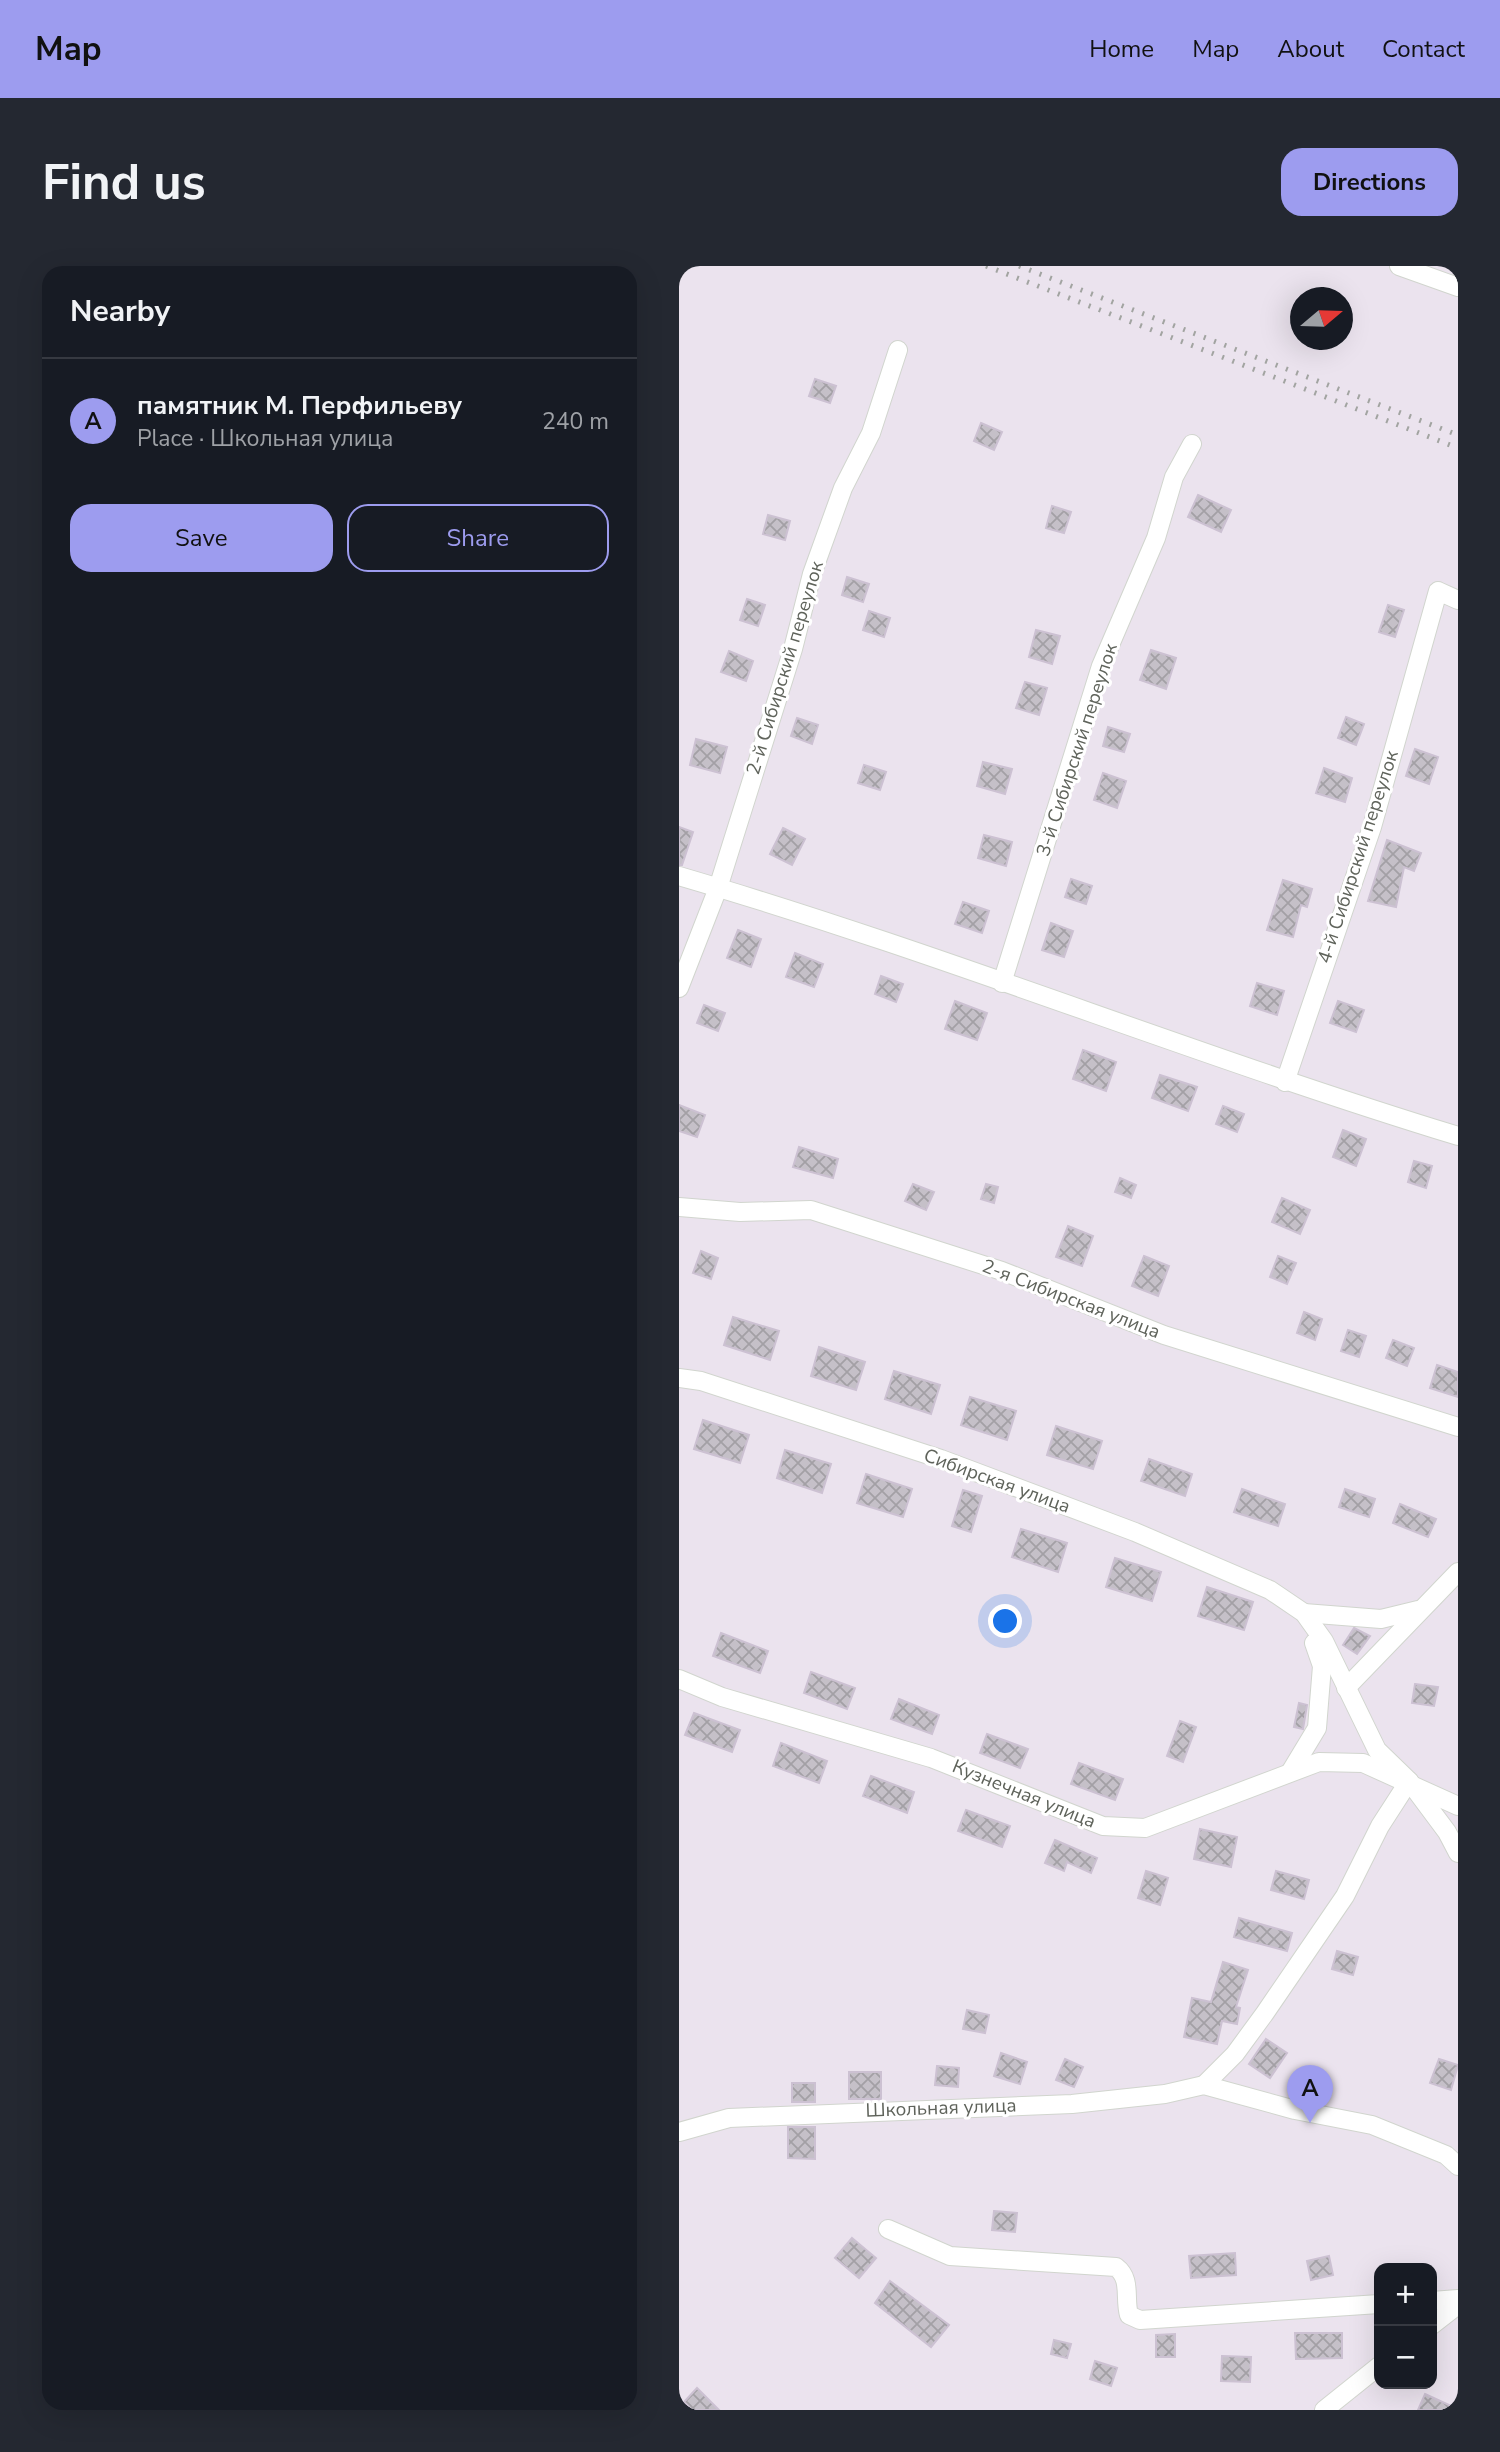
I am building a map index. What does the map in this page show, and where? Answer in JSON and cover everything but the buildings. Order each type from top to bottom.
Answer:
[{"type":"street","points":[[1399,266],[1458,287]]},
{"type":"street","name":"2-й Сибирский переулок","points":[[679,988],[718,888],[793,649],[812,574],[843,488],[871,433],[898,350]]},
{"type":"street","name":"3-й Сибирский переулок","points":[[1002,983],[1101,666],[1156,538],[1174,477],[1192,444]]},
{"type":"street","name":"4-й Сибирский переулок","points":[[1285,1082],[1372,827],[1438,591],[1458,600]]},
{"type":"street","points":[[679,876],[1002,983],[1285,1082],[1458,1136]]},
{"type":"street","name":"2-я Сибирская улица","points":[[679,1207],[740,1212],[811,1210],[1002,1271],[1190,1343],[1458,1427]]},
{"type":"street","name":"Сибирская улица","points":[[679,1378],[701,1381],[941,1459],[1109,1522],[1271,1590],[1304,1613]]},
{"type":"street","points":[[1346,1688],[1458,1572]]},
{"type":"street","points":[[1304,1613],[1381,1619],[1419,1610]]},
{"type":"street","points":[[1304,1613],[1324,1641],[1377,1750],[1409,1781],[1447,1832],[1458,1853]]},
{"type":"street","points":[[1290,1771],[1317,1728],[1321,1697],[1322,1666],[1304,1613]]},
{"type":"street","name":"Кузнечная улица","points":[[679,1679],[722,1697],[931,1758],[1103,1826],[1145,1828],[1319,1762],[1363,1763],[1409,1781]]},
{"type":"street","points":[[1409,1781],[1458,1806]]},
{"type":"street","points":[[1409,1781],[1380,1826],[1338,1906],[1265,2014],[1235,2054],[1204,2085],[1295,2110],[1372,2125],[1446,2155],[1458,2166]]},
{"type":"street","name":"Школьная улица","points":[[679,2132],[729,2118],[1072,2104],[1165,2094],[1204,2085]]},
{"type":"street","points":[[888,2229],[950,2256],[1116,2267],[1123,2272],[1126,2282],[1129,2315],[1140,2320],[1374,2304]]},
{"type":"street","points":[[1437,2301],[1458,2299]]},
{"type":"street","points":[[1437,2321],[1458,2305]]},
{"type":"street","points":[[1324,2410],[1374,2371]]},
{"type":"railway","points":[[986,266],[1458,448]]},
{"type":"railway","points":[[1019,266],[1458,435]]},
{"type":"place","name":"памятник М. Перфильеву","points":[[1310,2123]]}]
